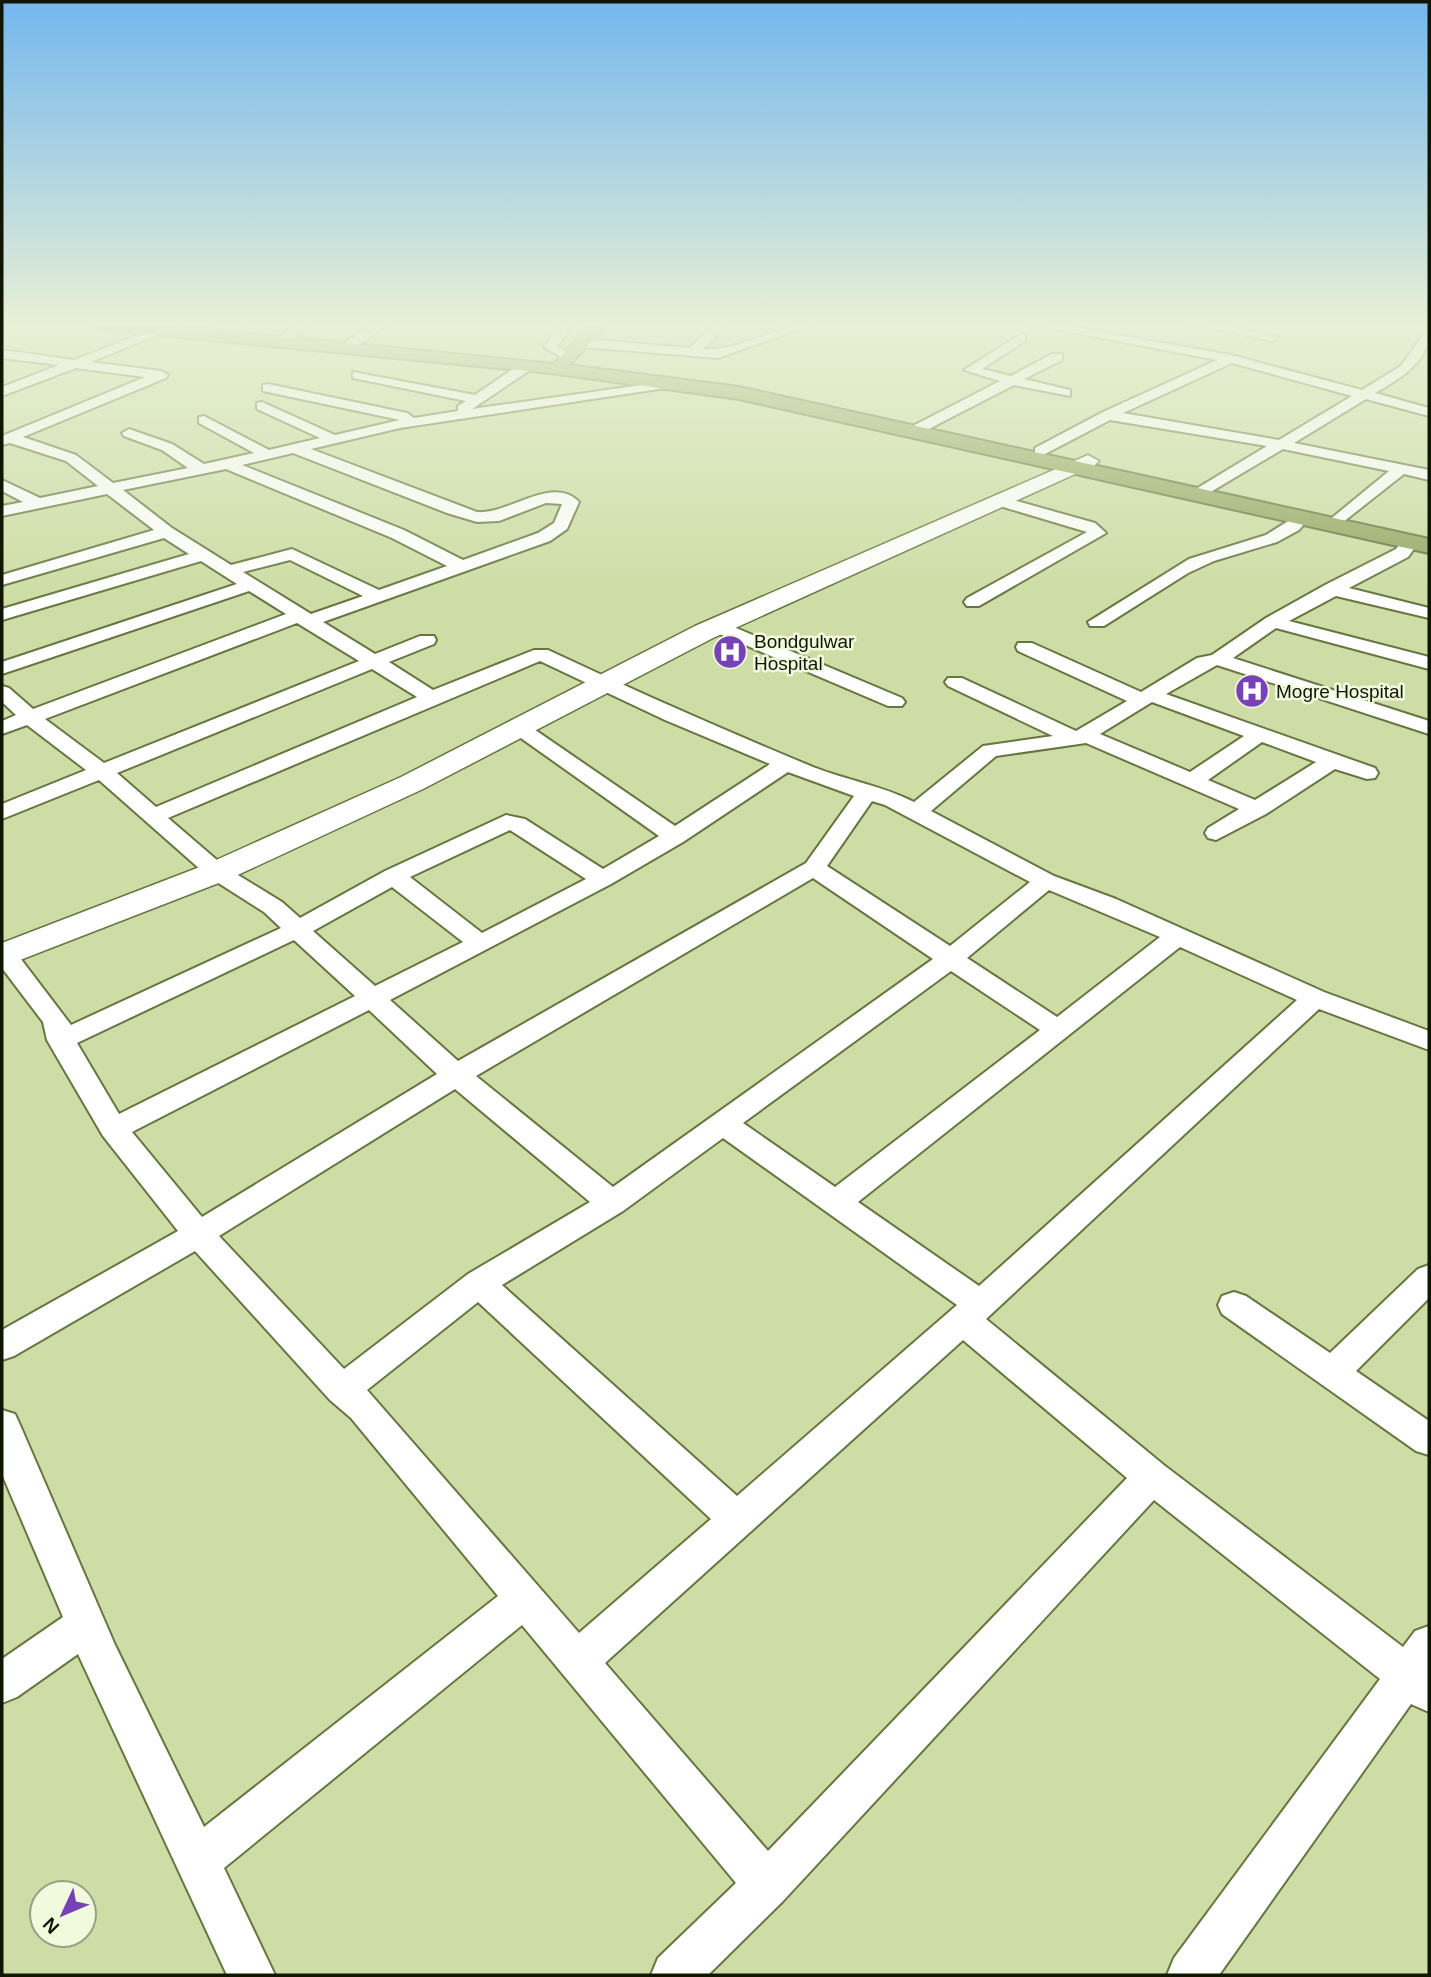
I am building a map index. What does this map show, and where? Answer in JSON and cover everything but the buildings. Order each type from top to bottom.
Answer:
[{"type":"highway","points":[[858,416],[918,428]]},
{"type":"highway","points":[[865,416],[1337,521],[1416,544]]},
{"type":"highway","points":[[975,440],[1040,451],[1082,465]]},
{"type":"highway","points":[[1201,491],[1297,523],[1337,521]]},
{"type":"street","points":[[6,439],[61,416]]},
{"type":"street","points":[[284,416],[332,439]]},
{"type":"street","points":[[403,416],[421,420]]},
{"type":"street","points":[[2,511],[445,416]]},
{"type":"street","points":[[918,428],[941,416]]},
{"type":"street","points":[[1040,451],[1106,416]]},
{"type":"street","points":[[1115,416],[1279,444],[1429,475]]},
{"type":"street","points":[[1201,491],[1327,416]]},
{"type":"street","points":[[204,420],[266,454]]},
{"type":"street","points":[[129,433],[167,447],[199,468]]},
{"type":"street","points":[[6,439],[71,458],[166,532],[431,697]]},
{"type":"street","points":[[2,728],[302,619],[378,596],[551,534],[561,527],[571,502],[563,498],[550,498],[495,517],[484,517],[436,503],[296,449]]},
{"type":"street","points":[[1337,521],[1405,470],[1429,460]]},
{"type":"street","points":[[227,464],[387,529],[461,566]]},
{"type":"street","points":[[767,1885],[363,1408],[342,1390],[198,1234],[113,1129],[61,1040],[56,1021],[3,954],[217,872],[412,783],[717,626],[1082,465]]},
{"type":"street","points":[[2,485],[37,503]]},
{"type":"street","points":[[973,602],[1098,533],[1089,526],[999,501]]},
{"type":"street","points":[[1097,622],[1207,557],[1252,545],[1297,523]]},
{"type":"street","points":[[2,580],[166,532]]},
{"type":"street","points":[[916,812],[990,750],[1081,737],[1204,662],[1218,659],[1273,622],[1416,544]]},
{"type":"street","points":[[228,571],[292,554],[378,596]]},
{"type":"street","points":[[2,615],[203,555]]},
{"type":"street","points":[[2,668],[251,585]]},
{"type":"street","points":[[1331,589],[1429,613]]},
{"type":"street","points":[[1273,622],[1429,663]]},
{"type":"street","points":[[717,626],[895,702]]},
{"type":"street","points":[[2,811],[427,639]]},
{"type":"street","points":[[1025,647],[1147,698],[1260,734],[1367,773]]},
{"type":"street","points":[[153,816],[431,697],[541,654],[672,716],[841,786],[893,800],[1046,881],[1178,936],[1315,998],[1429,1041]]},
{"type":"street","points":[[1218,659],[1429,728]]},
{"type":"street","points":[[955,682],[1258,809]]},
{"type":"street","points":[[2,692],[101,771],[217,872],[273,906],[456,1075],[612,1203]]},
{"type":"street","points":[[518,727],[675,837]]},
{"type":"street","points":[[1191,782],[1260,734]]},
{"type":"street","points":[[1216,833],[1333,761]]},
{"type":"street","points":[[113,1129],[481,944],[603,879],[675,837],[786,763]]},
{"type":"street","points":[[2,1346],[198,1234],[456,1075],[814,869],[867,793]]},
{"type":"street","points":[[61,1040],[298,929],[393,876],[506,822],[517,824],[603,879]]},
{"type":"street","points":[[814,869],[1057,1029]]},
{"type":"street","points":[[393,876],[481,944]]},
{"type":"street","points":[[342,1390],[479,1283],[612,1203],[950,959],[1046,881]]},
{"type":"street","points":[[834,1204],[1178,936]]},
{"type":"street","points":[[578,1661],[972,1312],[1315,998]]},
{"type":"street","points":[[721,1122],[834,1204],[972,1312],[1152,1478],[1422,1671],[1191,1975]]},
{"type":"street","points":[[1331,1373],[1429,1278]]},
{"type":"street","points":[[479,1283],[738,1520]]},
{"type":"street","points":[[1234,1304],[1429,1440]]},
{"type":"street","points":[[5,1445],[86,1625],[251,1975]]},
{"type":"street","points":[[675,1975],[767,1885],[1152,1478]]},
{"type":"street","points":[[197,1861],[525,1598]]},
{"type":"street","points":[[2,1684],[86,1625]]},
{"type":"place","name":"Bondgulwar Hospital","points":[[730,652]]},
{"type":"place","name":"Mogre Hospital","points":[[1252,691]]}]
